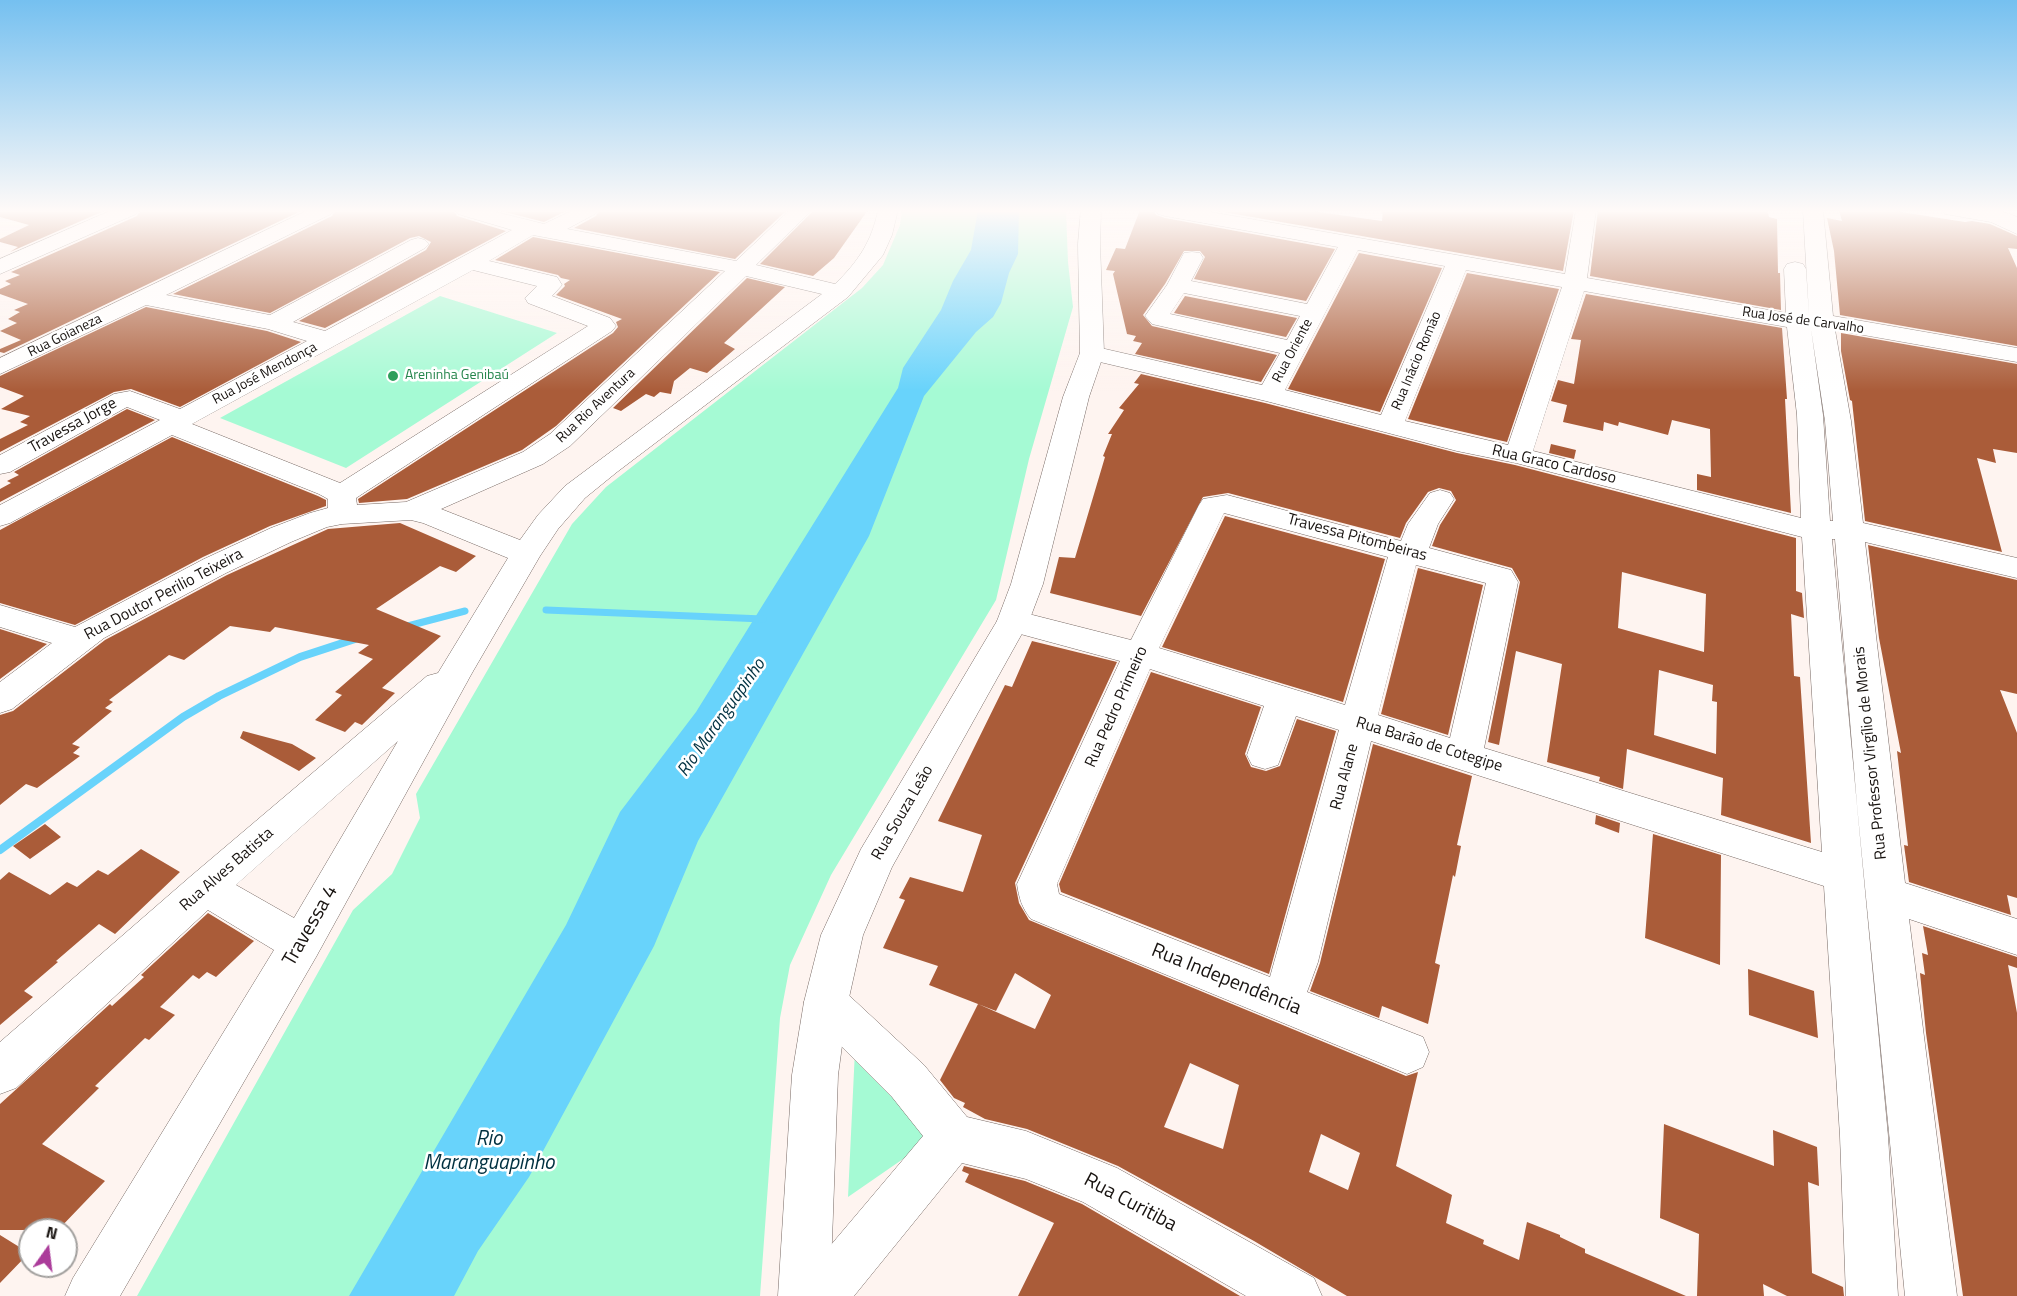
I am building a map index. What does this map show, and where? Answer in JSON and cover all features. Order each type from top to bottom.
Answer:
[{"type":"street","name":"Rua Goianeza","points":[[1,366],[201,270]]},
{"type":"street","points":[[273,323],[369,270]]},
{"type":"street","name":"Rua José Mendonça","points":[[0,517],[456,270]]},
{"type":"street","name":"Rua Doutor Perilio Teixeira","points":[[0,700],[93,630],[215,566],[320,519],[602,330],[604,326],[602,323],[538,299],[537,296],[551,285],[549,282],[501,270]]},
{"type":"street","name":"Rua Rio Aventura","points":[[342,505],[411,511],[533,458],[560,440],[738,270]]},
{"type":"street","points":[[751,270],[840,292]]},
{"type":"street","points":[[411,511],[431,515],[526,554],[548,522],[576,492],[840,292],[862,270]]},
{"type":"street","points":[[1090,270],[1092,354]]},
{"type":"street","points":[[1186,270],[1157,316],[1160,319],[1294,349]]},
{"type":"street","name":"Rua Oriente","points":[[1270,394],[1336,270]]},
{"type":"street","name":"Rua Inácio Romão","points":[[1390,426],[1454,270]]},
{"type":"street","name":"Rua José de Carvalho","points":[[1505,270],[2017,355]]},
{"type":"street","points":[[1518,455],[1575,283],[1577,270]]},
{"type":"street","name":"Rua Professor Virgílio de Morais","points":[[1806,270],[1810,322],[1824,418],[1832,530],[1836,797],[1864,1136],[1872,1296]]},
{"type":"street","points":[[1178,285],[1314,312]]},
{"type":"street","points":[[145,298],[273,323],[328,340]]},
{"type":"street","name":"Rua Graco Cardoso","points":[[1092,354],[1270,394],[1457,443],[1518,455],[1832,530],[2017,568]]},
{"type":"street","name":"Rua Souza Leão","points":[[804,1296],[815,1075],[826,1002],[842,935],[875,861],[1013,621],[1027,584],[1076,397],[1092,354]]},
{"type":"street","name":"Travessa Jorge","points":[[0,466],[123,399],[130,399],[176,422],[329,488],[342,505]]},
{"type":"street","name":"Rua Alane","points":[[1282,1002],[1297,963],[1379,641],[1409,552],[1423,524],[1440,499]]},
{"type":"street","name":"Travessa Pitombeiras","points":[[1210,508],[1213,505],[1227,504],[1500,577],[1502,582],[1464,756]]},
{"type":"street","name":"Rua Pedro Primeiro","points":[[1045,907],[1040,901],[1037,884],[1140,654],[1210,508]]},
{"type":"street","name":"Rua Professor Virgílio de Morais","points":[[1832,530],[1876,805],[1931,1296]]},
{"type":"street","name":"Travessa 4","points":[[91,1296],[301,944],[456,670],[526,554]]},
{"type":"street","points":[[0,616],[78,640]]},
{"type":"street","name":"Rua Barão de Cotegipe","points":[[1013,621],[1140,654],[1842,875]]},
{"type":"street","name":"Rua Alves Batista","points":[[0,1072],[205,888],[456,670]]},
{"type":"street","points":[[1265,755],[1284,699]]},
{"type":"street","points":[[1836,797],[1876,805]]},
{"type":"street","points":[[205,888],[301,944]]},
{"type":"street","points":[[1886,894],[2017,938]]},
{"type":"street","name":"Rua Independência","points":[[1045,907],[1407,1052]]},
{"type":"street","points":[[820,1296],[953,1137],[908,1081],[826,1002]]},
{"type":"street","points":[[1864,1136],[1916,1158]]},
{"type":"street","name":"Rua Curitiba","points":[[953,1137],[1026,1155],[1100,1185],[1296,1296]]},
{"type":"green space","points":[[878,270],[1069,270],[1073,307],[1029,459],[996,600],[831,875],[790,965],[780,1018],[760,1296],[137,1296],[353,910],[392,874],[420,818],[416,794],[572,524],[606,487],[862,288]]},
{"type":"green space","name":"Areninha Genibaú","points":[[440,296],[557,333],[346,468],[220,418]]},
{"type":"green space","points":[[856,1029],[945,1130],[848,1197]]},
{"type":"water","name":"Rio Maranguapinho","points":[[959,270],[1010,270],[1001,303],[993,317],[976,332],[924,396],[869,536],[698,841],[654,946],[529,1177],[478,1251],[454,1296],[349,1296],[566,925],[620,812],[696,712],[898,388],[903,368],[941,310]]},
{"type":"building","points":[[177,270],[4,353],[0,352],[0,349],[21,340],[0,331],[17,323],[8,319],[20,312],[14,310],[28,304],[0,294],[0,289],[11,284],[5,281],[20,275],[11,272]]},
{"type":"building","points":[[221,270],[349,270],[270,313],[173,294]]},
{"type":"building","points":[[389,270],[432,270],[325,328],[299,321]]},
{"type":"building","points":[[539,270],[720,272],[556,426],[522,450],[407,499],[359,503],[358,499],[613,333],[618,327],[616,322],[622,319],[556,295],[570,280]]},
{"type":"building","points":[[789,270],[819,270],[813,276]]},
{"type":"building","points":[[1110,270],[1173,270],[1143,315],[1152,326],[1277,355],[1261,382],[1135,354],[1142,343],[1133,341],[1136,336],[1127,334],[1113,274],[1115,271]]},
{"type":"building","points":[[1198,270],[1323,270],[1306,301],[1194,279]]},
{"type":"building","points":[[1350,270],[1441,270],[1380,412],[1288,389]]},
{"type":"building","points":[[1591,270],[1778,270],[1780,273],[1781,310],[1590,276]]},
{"type":"building","points":[[1836,270],[2017,270],[2017,346],[1840,315]]},
{"type":"building","points":[[1467,273],[1559,289],[1507,442],[1408,419]]},
{"type":"building","points":[[747,278],[785,287],[724,343],[735,349],[707,373],[690,368],[674,381],[671,394],[660,392],[654,397],[646,394],[621,411],[613,408]]},
{"type":"building","points":[[1586,294],[1782,328],[1791,513],[1697,490],[1697,474],[1711,477],[1710,429],[1672,420],[1668,435],[1619,422],[1618,426],[1604,422],[1603,431],[1563,422],[1567,405],[1551,401],[1558,380],[1574,384],[1581,340],[1571,339]]},
{"type":"building","points":[[1185,296],[1297,318],[1286,337],[1174,313]]},
{"type":"building","points":[[146,307],[267,331],[301,342],[180,407],[131,389],[114,392],[0,452],[0,439],[28,425],[20,422],[30,416],[1,409],[24,396],[0,387],[0,376]]},
{"type":"building","points":[[1841,333],[2017,364],[2017,453],[1993,449],[1996,463],[1977,458],[2002,552],[1865,521],[1852,401],[1841,351]]},
{"type":"building","points":[[1141,374],[1265,403],[1796,538],[1796,591],[1802,593],[1804,618],[1791,614],[1794,676],[1800,677],[1811,843],[1721,815],[1723,778],[1627,749],[1623,789],[1599,781],[1600,777],[1547,762],[1562,664],[1516,651],[1499,745],[1488,742],[1520,582],[1512,568],[1432,546],[1440,525],[1456,500],[1451,491],[1439,488],[1428,492],[1406,523],[1400,538],[1228,493],[1203,497],[1141,616],[1050,593],[1059,557],[1075,558],[1105,457],[1103,456],[1112,434],[1108,434],[1124,410],[1119,408],[1139,384],[1134,383]],"holes":[[[1622,572],[1706,594],[1704,652],[1618,628]],[[1659,670],[1713,685],[1712,701],[1717,702],[1716,754],[1654,735]]]},
{"type":"building","points":[[127,409],[155,420],[0,502],[0,489],[11,483],[7,481],[19,475],[14,472]]},
{"type":"building","points":[[172,437],[318,496],[326,500],[326,506],[270,526],[203,557],[75,625],[0,603],[0,530]]},
{"type":"building","points":[[1551,444],[1576,450],[1574,459],[1549,453]]},
{"type":"building","points":[[1225,516],[1385,559],[1343,702],[1162,647]]},
{"type":"building","points":[[400,523],[476,556],[456,572],[440,566],[376,609],[441,636],[382,688],[395,693],[362,725],[355,722],[345,732],[315,720],[342,695],[335,692],[373,659],[358,653],[369,645],[275,627],[270,632],[230,626],[184,660],[169,655],[109,700],[113,702],[105,708],[112,711],[72,744],[80,747],[73,753],[80,756],[37,788],[26,784],[0,805],[0,715],[13,711],[105,640],[227,575],[328,529]]},
{"type":"building","points":[[1868,545],[2017,580],[2017,694],[2000,690],[2017,733],[2017,898],[2007,895],[2011,915],[1909,882],[1904,845],[1908,846],[1897,751],[1901,753],[1879,638]]},
{"type":"building","points":[[1418,568],[1483,585],[1448,735],[1381,714]]},
{"type":"building","points":[[0,629],[47,644],[0,679]]},
{"type":"building","points":[[1032,641],[1117,662],[1015,883],[1019,903],[1029,920],[1406,1076],[1418,1072],[1396,1166],[1452,1195],[1446,1223],[1484,1240],[1483,1244],[1519,1260],[1527,1222],[1560,1235],[1585,1249],[1585,1253],[1686,1296],[1347,1296],[1254,1241],[1118,1166],[1027,1129],[985,1119],[963,1107],[965,1103],[954,1098],[940,1080],[978,1004],[929,985],[938,966],[883,948],[905,900],[899,898],[910,877],[963,892],[982,835],[938,821],[1005,685],[1012,687]],"holes":[[[1015,973],[1051,995],[1035,1029],[978,1004],[996,1011]],[[1190,1063],[1239,1085],[1223,1149],[1164,1127]],[[1321,1134],[1360,1153],[1348,1190],[1309,1172]]]},
{"type":"building","points":[[1151,672],[1261,707],[1245,754],[1251,767],[1266,771],[1280,766],[1297,719],[1336,731],[1269,974],[1061,892],[1059,884]]},
{"type":"building","points":[[243,731],[292,744],[316,758],[299,771],[240,738]]},
{"type":"building","points":[[1373,744],[1472,776],[1457,845],[1461,846],[1455,877],[1453,875],[1435,963],[1440,965],[1428,1024],[1382,1006],[1379,1018],[1310,991],[1320,963]]},
{"type":"building","points":[[1596,815],[1620,823],[1619,833],[1595,824]]},
{"type":"building","points":[[45,824],[61,837],[30,859],[13,846]]},
{"type":"building","points":[[1653,834],[1721,855],[1720,965],[1645,938]]},
{"type":"building","points":[[141,849],[180,872],[115,934],[99,924],[24,991],[33,997],[0,1025],[0,880],[9,872],[50,895],[67,882],[77,887],[98,870],[108,875]]},
{"type":"building","points":[[208,913],[254,941],[216,977],[207,972],[199,979],[193,975],[160,1007],[175,1015],[149,1040],[145,1038],[95,1086],[99,1088],[42,1144],[105,1181],[70,1218],[18,1218],[18,1230],[0,1230],[0,1104],[110,1004],[112,1006],[144,977],[141,975]]},
{"type":"building","points":[[1923,926],[2017,957],[2017,968],[2008,965],[2017,1013],[2017,1296],[1963,1296],[1926,1033],[1920,973],[1925,975],[1922,953],[1928,955]]},
{"type":"building","points":[[1748,969],[1814,991],[1818,1038],[1749,1015]]},
{"type":"building","points":[[1664,1124],[1774,1166],[1773,1130],[1817,1147],[1819,1186],[1808,1182],[1812,1273],[1843,1287],[1844,1296],[1787,1296],[1763,1284],[1764,1296],[1697,1296],[1699,1234],[1660,1218]]},
{"type":"building","points":[[964,1166],[1025,1181],[1082,1204],[1240,1296],[1018,1296],[1054,1223],[965,1182],[969,1174],[962,1171]]},
{"type":"building","points":[[0,1235],[18,1246],[18,1264],[0,1283]]},
{"type":"waterway","points":[[546,610],[763,619]]},
{"type":"waterway","points":[[408,626],[404,627],[465,611]]},
{"type":"waterway","points":[[0,850],[183,717],[219,696],[300,657],[355,639]]},
{"type":"place","name":"Areninha Genibaú","points":[[393,376]]}]
